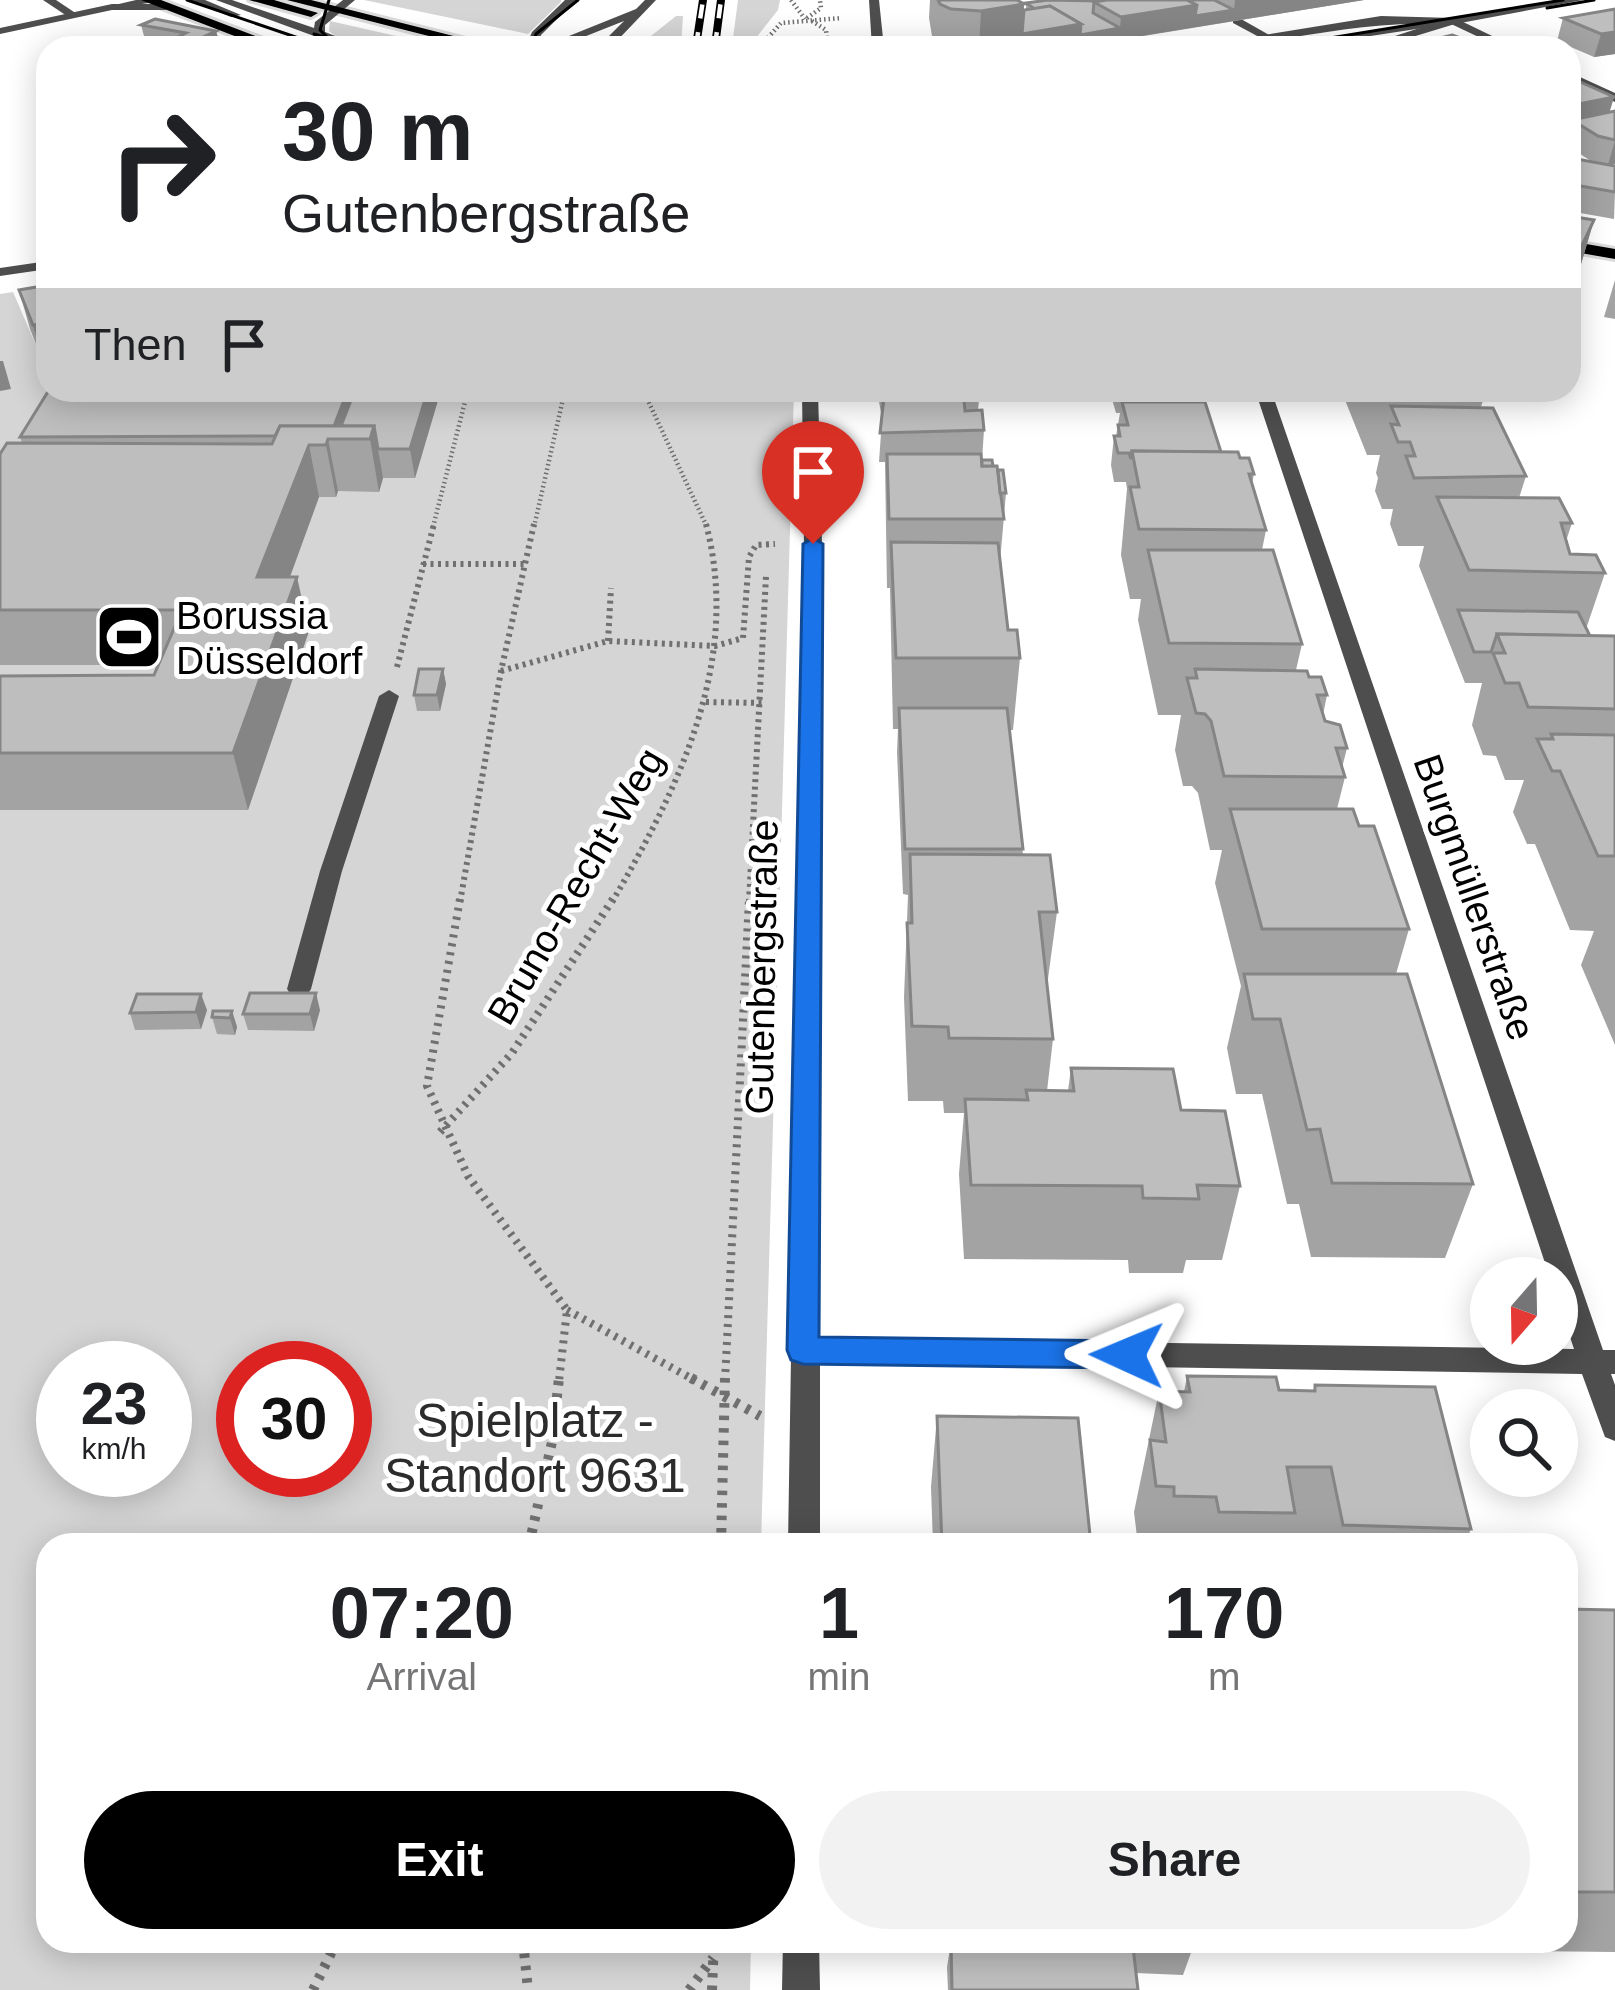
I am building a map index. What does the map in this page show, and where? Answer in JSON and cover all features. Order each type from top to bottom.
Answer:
[{"type":"main road","points":[[256,0],[442,36]]},
{"type":"main road","points":[[294,0],[330,13]]},
{"type":"main road","points":[[158,2],[248,36]]},
{"type":"main road","points":[[1581,248],[1615,254]]},
{"type":"street","points":[[182,0],[219,4],[304,36]]},
{"type":"street","points":[[195,0],[320,36],[319,24],[350,0]]},
{"type":"street","points":[[535,36],[571,0]]},
{"type":"street","points":[[614,36],[651,0]]},
{"type":"street","points":[[874,0],[877,36]]},
{"type":"street","points":[[1527,0],[1541,6]]},
{"type":"street","points":[[1371,36],[1578,0]]},
{"type":"street","points":[[0,28],[52,3],[112,7],[158,2]]},
{"type":"street","points":[[0,28],[71,7]]},
{"type":"street","points":[[584,36],[635,12]]},
{"type":"street","points":[[1237,21],[1258,36]]},
{"type":"street","points":[[1404,36],[1454,21]]},
{"type":"street","points":[[1320,36],[1454,21],[1485,36]]},
{"type":"street","points":[[1581,82],[1615,98]]},
{"type":"street","points":[[0,272],[36,267]]},
{"type":"street","name":"Gutenbergstraße","points":[[804,1533],[810,402]]},
{"type":"street","name":"Burgmüllerstraße","points":[[1267,402],[1603,1362],[1615,1428]]},
{"type":"street","points":[[299,989],[331,871],[389,696]]},
{"type":"street","points":[[803,1350],[1603,1362]]},
{"type":"street","points":[[801,1953],[801,1990]]},
{"type":"path","points":[[791,0],[805,19],[826,30],[826,36]]},
{"type":"path","points":[[770,36],[781,23],[805,19],[821,8],[820,0]]},
{"type":"path","points":[[389,696],[465,402]]},
{"type":"path","name":"Bruno-Recht-Weg","points":[[562,402],[501,671],[427,1086],[440,1132],[470,1181],[567,1310],[805,1443]]},
{"type":"path","name":"Bruno-Recht-Weg","points":[[440,1132],[463,1115],[525,1037],[602,917],[664,806],[706,702],[715,646],[710,534],[649,402]]},
{"type":"path","name":"Bruno-Recht-Weg","points":[[721,1533],[724,1394],[768,522]]},
{"type":"path","points":[[768,544],[813,544]]},
{"type":"path","name":"Bruno-Recht-Weg","points":[[715,646],[743,638],[749,556],[756,545],[768,544]]},
{"type":"path","points":[[423,564],[526,564]]},
{"type":"path","points":[[608,641],[611,587]]},
{"type":"path","points":[[501,671],[608,641],[715,646]]},
{"type":"path","points":[[706,702],[760,703]]},
{"type":"path","points":[[532,1533],[552,1442],[567,1310]]},
{"type":"path","points":[[313,1990],[331,1953]]},
{"type":"path","points":[[524,1953],[528,1990]]},
{"type":"path","points":[[712,1990],[713,1953]]},
{"type":"path","points":[[689,1990],[713,1957]]},
{"type":"green space","points":[[364,0],[561,0],[561,2],[528,34]]},
{"type":"green space","points":[[738,0],[780,0],[778,10],[757,36],[733,36]]},
{"type":"green space","points":[[676,16],[683,16],[682,36],[651,36]]},
{"type":"green space","points":[[330,21],[396,36],[336,36],[329,31]]},
{"type":"green space","name":"Spielplatz - Standort 9631","points":[[13,292],[36,345],[36,402],[794,402],[761,1533],[36,1533],[36,1953],[751,1953],[750,1990],[0,1990],[0,294]]},
{"type":"building","points":[[938,0],[1017,0],[1024,4],[981,11],[951,9]]},
{"type":"building","points":[[1187,0],[1197,5],[1121,17],[1094,2]]},
{"type":"building","points":[[1187,0],[1214,0],[1234,10],[1195,16],[1197,5]]},
{"type":"building","points":[[1101,1],[1094,2],[1093,13],[1120,28],[1080,35],[1081,24],[1050,6],[1035,9],[1026,3]]},
{"type":"building","points":[[1050,6],[1081,24],[1022,34],[1024,10]]},
{"type":"building","points":[[1615,9],[1615,32],[1601,34],[1563,18]]},
{"type":"building","points":[[155,19],[216,31],[180,36],[186,33],[141,25]]},
{"type":"building","points":[[1581,82],[1614,97],[1581,104]]},
{"type":"building","points":[[1615,111],[1615,140],[1581,126],[1581,118]]},
{"type":"building","points":[[1581,160],[1615,166],[1615,192],[1581,186]]},
{"type":"building","points":[[1581,218],[1594,220],[1581,247]]},
{"type":"building","points":[[36,287],[36,325],[33,325],[19,290]]},
{"type":"building","points":[[42,402],[343,402],[334,426],[280,426],[275,436],[20,437]]},
{"type":"building","points":[[350,402],[424,402],[410,449],[378,449],[374,426],[341,426]]},
{"type":"building","points":[[883,402],[964,402],[965,411],[982,410],[984,430],[880,433]]},
{"type":"building","points":[[1122,402],[1205,402],[1221,452],[1132,451],[1131,459],[1129,453],[1118,453],[1114,436],[1120,436],[1118,425],[1128,425]]},
{"type":"building","points":[[1391,406],[1493,408],[1526,476],[1414,478],[1406,456],[1415,456],[1410,442],[1398,442],[1391,424],[1399,425]]},
{"type":"building","points":[[280,426],[374,426],[370,439],[328,439],[326,445],[309,445],[257,577],[297,577],[233,753],[0,753],[0,676],[154,675],[182,610],[0,610],[0,454],[7,443],[272,444]]},
{"type":"building","points":[[1132,451],[1238,452],[1240,458],[1249,458],[1254,474],[1249,474],[1266,530],[1139,529],[1130,487],[1139,487]]},
{"type":"building","points":[[887,454],[981,454],[982,466],[997,466],[1004,519],[889,519]]},
{"type":"building","points":[[998,470],[1003,470],[1006,493],[1000,493]]},
{"type":"building","points":[[1437,497],[1559,498],[1572,523],[1561,523],[1570,554],[1596,555],[1605,573],[1469,570]]},
{"type":"building","points":[[891,542],[998,543],[1008,630],[1017,630],[1020,658],[896,658]]},
{"type":"building","points":[[1148,550],[1273,550],[1302,644],[1169,643]]},
{"type":"building","points":[[1458,610],[1578,612],[1590,636],[1497,634],[1491,652],[1474,652]]},
{"type":"building","points":[[1497,634],[1615,636],[1615,709],[1528,707],[1519,683],[1505,683],[1493,653],[1505,653]]},
{"type":"building","points":[[419,669],[443,669],[437,695],[414,695]]},
{"type":"building","points":[[1195,669],[1307,671],[1309,677],[1321,677],[1327,695],[1317,695],[1325,721],[1340,725],[1347,748],[1336,748],[1345,777],[1224,776],[1211,721],[1196,713],[1187,678],[1197,678]]},
{"type":"building","points":[[899,708],[1007,708],[1023,849],[905,849]]},
{"type":"building","points":[[1551,734],[1615,735],[1615,856],[1598,856],[1560,771],[1552,771],[1537,739],[1553,739]]},
{"type":"building","points":[[1230,809],[1353,809],[1359,826],[1374,826],[1409,929],[1262,929]]},
{"type":"building","points":[[910,854],[1050,855],[1057,912],[1039,912],[1053,1039],[949,1038],[948,1027],[912,1026],[907,923],[912,923]]},
{"type":"building","points":[[1244,974],[1407,974],[1473,1184],[1332,1183],[1320,1129],[1307,1130],[1280,1019],[1253,1019]]},
{"type":"building","points":[[250,993],[316,993],[310,1014],[243,1014]]},
{"type":"building","points":[[137,994],[201,994],[196,1012],[130,1013]]},
{"type":"building","points":[[213,1011],[232,1011],[230,1018],[212,1017]]},
{"type":"building","points":[[1071,1068],[1173,1069],[1181,1110],[1225,1111],[1240,1186],[1197,1185],[1199,1199],[1143,1198],[1142,1186],[971,1185],[965,1099],[1028,1100],[1026,1090],[1074,1091]]},
{"type":"building","points":[[1187,1376],[1276,1377],[1279,1390],[1315,1391],[1315,1385],[1435,1387],[1471,1529],[1343,1525],[1331,1467],[1287,1467],[1295,1513],[1219,1512],[1216,1497],[1174,1496],[1174,1487],[1156,1486],[1150,1440],[1166,1442],[1159,1391],[1190,1392]]},
{"type":"building","points":[[937,1416],[1078,1418],[1090,1533],[942,1533]]},
{"type":"building","points":[[1578,1609],[1615,1610],[1615,1892],[1578,1892]]},
{"type":"building","points":[[951,1953],[1134,1953],[1138,1990],[952,1990]]},
{"type":"tram line","points":[[187,0],[293,36]]},
{"type":"tram line","points":[[326,36],[320,30],[329,0]]},
{"type":"tram line","points":[[535,36],[578,0]]},
{"type":"tram line","points":[[1342,36],[1563,0]]},
{"type":"tram line","points":[[1547,8],[1594,0]]},
{"type":"tram line","points":[[314,34],[321,36]]},
{"type":"railway","points":[[698,36],[703,0]]},
{"type":"railway","points":[[716,36],[721,0]]},
{"type":"place","name":"Borussia Düsseldorf","points":[[129,637]]},
{"type":"route","points":[[813,544],[803,1350],[1127,1355]]}]
